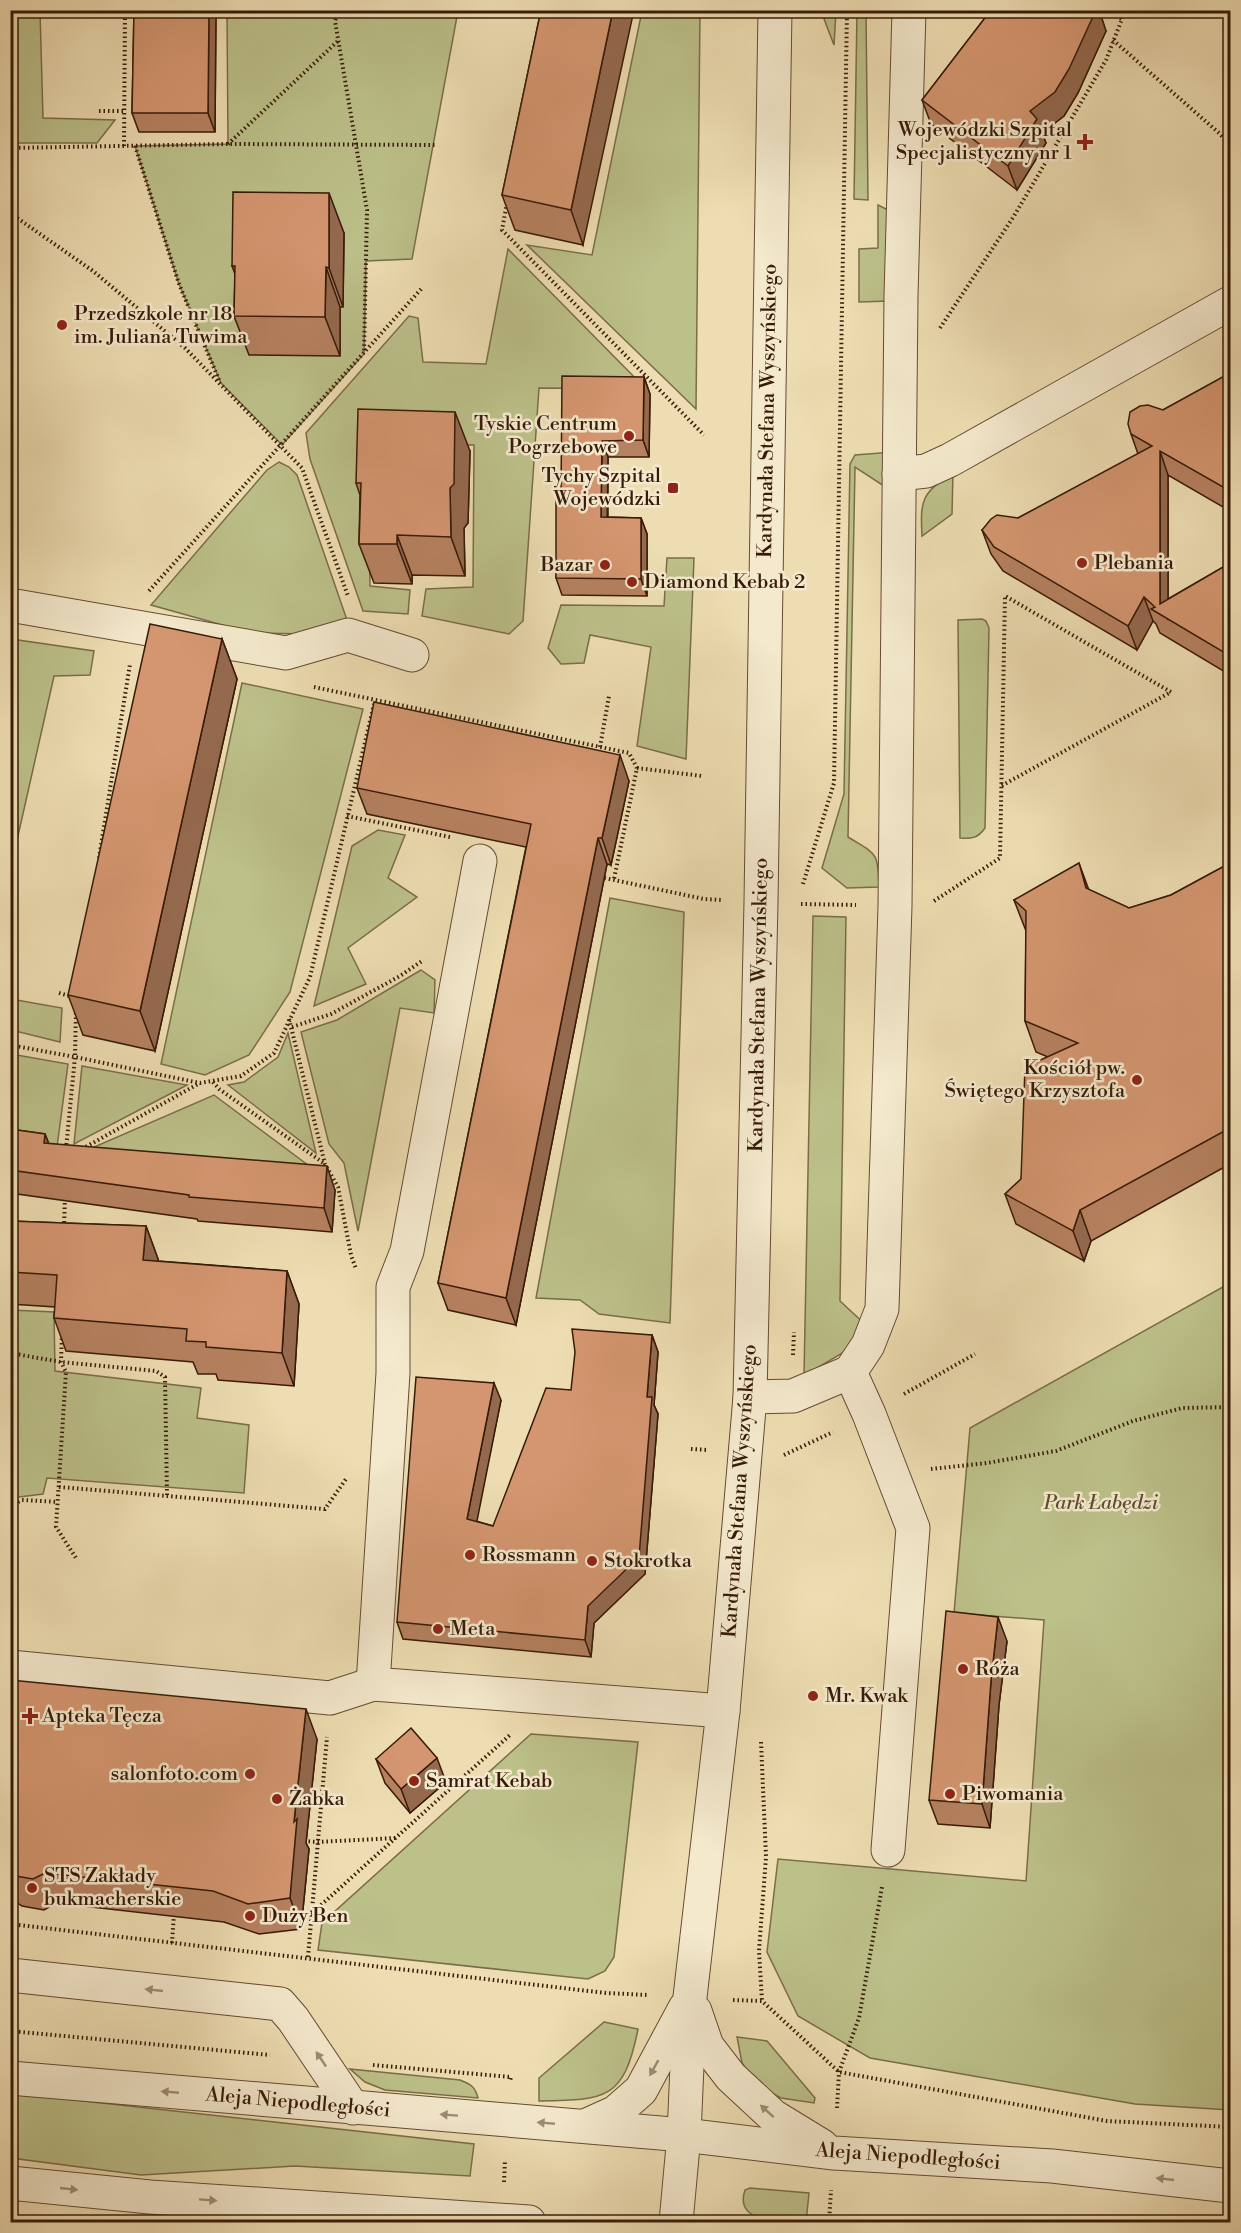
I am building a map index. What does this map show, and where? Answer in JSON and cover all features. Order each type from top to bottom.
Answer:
[{"type":"street","name":"Kardynała Stefana Wyszyńskiego","points":[[676,2223],[684,2135],[690,1997],[723,1711],[750,1397],[761,902],[775,10]]},
{"type":"street","points":[[750,1397],[793,1396],[850,1372],[868,1345],[882,1309],[895,906],[900,367],[909,10]]},
{"type":"street","points":[[899,474],[926,471],[950,460],[1230,303]]},
{"type":"street","points":[[10,604],[286,653],[348,635],[412,655]]},
{"type":"street","points":[[372,1684],[393,1373],[393,1287],[407,1251],[480,861]]},
{"type":"street","points":[[850,1372],[869,1414],[913,1528],[888,1850]]},
{"type":"street","points":[[10,1667],[330,1698],[372,1684],[723,1711]]},
{"type":"street","points":[[10,1975],[280,2004],[293,2019],[353,2108]]},
{"type":"street","name":"Kardynała Stefana Wyszyńskiego","points":[[690,1997],[707,2046],[731,2077],[772,2116],[834,2153]]},
{"type":"street","name":"Aleja Niepodległości","points":[[585,2126],[616,2112],[641,2090],[690,1997]]},
{"type":"street","name":"Aleja Niepodległości","points":[[10,2078],[684,2135],[834,2153],[1052,2166],[1230,2186]]},
{"type":"street","points":[[10,2183],[150,2197],[513,2222]]},
{"type":"path","points":[[124,146],[125,10]]},
{"type":"path","points":[[338,10],[335,21],[367,210],[364,354]]},
{"type":"path","points":[[801,915],[803,882],[834,783],[847,10]]},
{"type":"path","points":[[1104,10],[1122,19]]},
{"type":"path","points":[[900,367],[924,354],[1014,216],[1106,60],[1122,19],[1123,10]]},
{"type":"path","points":[[228,144],[339,39]]},
{"type":"path","points":[[1113,40],[1230,145]]},
{"type":"path","points":[[99,111],[124,111]]},
{"type":"path","points":[[10,148],[228,144],[435,145]]},
{"type":"path","points":[[135,146],[179,284],[221,383]]},
{"type":"path","points":[[508,198],[502,230],[704,435]]},
{"type":"path","points":[[10,213],[93,271],[184,348],[221,383],[302,468],[351,606]]},
{"type":"path","points":[[133,626],[138,604],[154,584],[282,446],[423,287]]},
{"type":"path","points":[[789,903],[928,906],[1000,858],[1001,786],[1005,596],[1171,693],[1001,786]]},
{"type":"path","points":[[99,859],[130,663]]},
{"type":"path","points":[[600,747],[609,696]]},
{"type":"path","points":[[76,1152],[200,1083],[240,1076],[273,1053],[310,977],[374,700],[629,753],[637,768],[614,879]]},
{"type":"path","points":[[637,768],[702,776]]},
{"type":"path","points":[[591,875],[704,899],[730,900]]},
{"type":"path","points":[[292,1027],[331,1014],[400,976],[467,930]]},
{"type":"path","points":[[59,993],[76,998]]},
{"type":"path","points":[[65,1158],[75,1056],[76,1008]]},
{"type":"path","points":[[290,1019],[325,1164],[339,1187],[356,1269]]},
{"type":"path","points":[[10,1045],[75,1056],[200,1083]]},
{"type":"path","points":[[212,1081],[219,1089],[325,1164]]},
{"type":"path","points":[[64,1237],[65,1192]]},
{"type":"path","points":[[786,1456],[793,1396],[794,1326]]},
{"type":"path","points":[[62,1328],[61,1362],[66,1372],[56,1527],[76,1558]]},
{"type":"path","points":[[10,1353],[61,1362],[156,1371],[165,1377],[167,1496]]},
{"type":"path","points":[[891,1473],[987,1463],[1056,1451],[1158,1413],[1198,1406],[1230,1407]]},
{"type":"path","points":[[59,1487],[324,1509],[348,1477]]},
{"type":"path","points":[[10,1506],[22,1500],[58,1502]]},
{"type":"path","points":[[311,1914],[552,1697]]},
{"type":"path","points":[[308,1957],[330,1698]]},
{"type":"path","points":[[761,1733],[766,1857],[759,1951],[762,2001]]},
{"type":"path","points":[[295,1840],[318,1842],[396,1838]]},
{"type":"path","points":[[839,2072],[859,2018],[888,1850]]},
{"type":"path","points":[[172,1943],[174,1904]]},
{"type":"path","points":[[10,1924],[606,1993],[762,2001],[839,2072],[1107,2121],[1230,2127]]},
{"type":"path","points":[[10,2031],[177,2047]]},
{"type":"green space","points":[[10,11],[40,11],[43,118],[115,120],[97,143],[11,143]]},
{"type":"green space","points":[[227,11],[458,11],[412,259],[366,261],[364,354],[282,445],[221,383],[179,284],[135,146],[228,144]]},
{"type":"green space","points":[[642,11],[700,11],[696,409],[527,245],[592,255]]},
{"type":"green space","points":[[821,11],[836,11],[834,45]]},
{"type":"green space","points":[[857,11],[866,11],[868,200],[854,199]]},
{"type":"green space","points":[[878,205],[894,213],[889,301],[859,302],[859,249],[878,248]]},
{"type":"green space","points":[[508,249],[646,389],[539,388],[523,621],[509,634],[422,616],[426,589],[473,587],[474,445],[368,445],[370,586],[410,590],[408,614],[363,611],[310,459],[306,433],[409,316],[418,318],[423,362],[486,364]]},
{"type":"green space","points":[[893,452],[884,486],[855,467],[848,837],[874,855],[878,867],[879,887],[847,888],[822,868],[844,794],[850,464],[855,455]]},
{"type":"green space","points":[[279,462],[289,467],[297,475],[347,620],[310,634],[251,633],[151,605],[267,470]]},
{"type":"green space","points":[[953,473],[952,514],[922,536],[922,513],[925,498],[935,486]]},
{"type":"green space","points":[[667,558],[694,558],[686,759],[637,746],[651,647],[590,635],[584,663],[561,664],[548,648],[561,605],[664,606]]},
{"type":"green space","points":[[982,619],[986,621],[989,628],[985,828],[974,837],[960,838],[958,620]]},
{"type":"green space","points":[[11,639],[94,651],[90,675],[54,676],[11,867]]},
{"type":"green space","points":[[242,683],[363,709],[290,992],[249,1055],[205,1075],[161,1064]]},
{"type":"green space","points":[[378,830],[405,835],[388,878],[417,897],[348,948],[366,984],[314,1006],[352,846]]},
{"type":"green space","points":[[610,898],[684,912],[670,1323],[599,1314],[580,1300],[536,1298]]},
{"type":"green space","points":[[813,916],[846,917],[840,1301],[869,1328],[864,1340],[804,1376]]},
{"type":"green space","points":[[421,970],[435,980],[434,1013],[400,1008],[358,1231],[344,1163],[329,1144],[301,1032],[337,1020]]},
{"type":"green space","points":[[11,999],[62,1008],[60,1042],[11,1030]]},
{"type":"green space","points":[[288,1033],[316,1153],[228,1085],[244,1082],[278,1057]]},
{"type":"green space","points":[[11,1054],[68,1064],[57,1147],[11,1140]]},
{"type":"green space","points":[[82,1066],[187,1085],[74,1144]]},
{"type":"green space","points":[[214,1095],[328,1180],[78,1154]]},
{"type":"green space","name":"Park Łabędzi","points":[[1230,1283],[1230,2110],[1135,2104],[870,2058],[798,2016],[767,1952],[778,1859],[1026,1881],[1044,1620],[954,1613],[970,1428]]},
{"type":"green space","points":[[11,1310],[54,1312],[55,1371],[201,1388],[197,1418],[249,1425],[244,1493],[47,1478],[43,1494],[11,1498]]},
{"type":"green space","points":[[531,1734],[638,1742],[614,1957],[605,1971],[588,1979],[318,1950],[322,1923]]},
{"type":"green space","points":[[604,2022],[638,2029],[626,2070],[618,2083],[608,2091],[596,2096],[562,2101],[539,2101],[539,2078]]},
{"type":"green space","points":[[737,2037],[767,2041],[815,2098],[814,2103],[781,2098],[766,2090],[753,2079],[742,2063]]},
{"type":"green space","points":[[350,2069],[460,2080],[472,2086],[478,2098],[385,2090],[365,2082]]},
{"type":"green space","points":[[11,2093],[474,2144],[470,2176],[295,2166],[141,2175],[11,2158]]},
{"type":"green space","points":[[750,2188],[809,2193],[806,2222],[775,2222],[754,2216],[747,2210],[743,2201],[745,2190]]},
{"type":"building","points":[[134,10],[209,10],[208,113],[132,113]]},
{"type":"building","points":[[541,10],[613,10],[571,210],[502,195]]},
{"type":"building","points":[[991,10],[1096,10],[1069,69],[1055,92],[1030,111],[1037,119],[1008,166],[922,100]]},
{"type":"building","points":[[233,192],[329,193],[329,268],[326,267],[325,317],[234,316]]},
{"type":"building","points":[[1230,373],[1230,491],[1160,451],[1160,604],[1230,563],[1230,656],[1151,609],[1155,607],[1144,597],[1128,626],[994,547],[982,530],[997,515],[1018,518],[1152,446],[1131,434],[1128,424],[1130,412],[1140,406],[1148,405],[1163,410]]},
{"type":"building","points":[[562,376],[644,377],[643,440],[602,441],[601,517],[641,518],[641,579],[556,578],[556,497],[561,497]]},
{"type":"building","points":[[358,409],[455,412],[454,484],[450,488],[451,537],[397,535],[397,544],[359,544],[361,483],[356,483]]},
{"type":"building","points":[[150,624],[222,639],[140,1011],[68,995]]},
{"type":"building","points":[[374,702],[620,755],[602,838],[598,838],[506,1298],[438,1283],[531,824],[357,788]]},
{"type":"building","name":"Kościół pw. Świętego Krzysztofa","points":[[1079,863],[1086,888],[1129,908],[1171,895],[1230,863],[1230,1128],[1080,1210],[1073,1231],[1005,1194],[1021,1179],[1025,1067],[1078,1043],[1025,1021],[1026,911],[1014,900]]},
{"type":"building","points":[[10,1129],[45,1134],[44,1143],[327,1166],[324,1208],[189,1197],[189,1195],[10,1170]]},
{"type":"building","points":[[10,1221],[146,1226],[143,1260],[287,1271],[282,1353],[206,1347],[206,1342],[186,1341],[187,1329],[54,1318],[57,1275],[10,1272]]},
{"type":"building","points":[[572,1329],[652,1335],[647,1397],[652,1397],[639,1557],[588,1606],[585,1640],[397,1622],[416,1377],[494,1383],[467,1519],[493,1526],[546,1388],[571,1390],[575,1352]]},
{"type":"building","points":[[946,1611],[998,1617],[982,1804],[929,1800]]},
{"type":"building","points":[[10,1680],[306,1709],[294,1822],[297,1819],[290,1898],[248,1904],[213,1891],[45,1873],[33,1879],[10,1875]]},
{"type":"building","points":[[411,1728],[437,1758],[401,1789],[376,1759]]},
{"type":"place","name":"Wojewódzki Szpital Specjalistyczny nr 1","points":[[1085,142]]},
{"type":"place","name":"Przedszkole nr 18 im. Juliana Tuwima","points":[[62,325]]},
{"type":"place","name":"Tyskie Centrum Pogrzebowe","points":[[629,436]]},
{"type":"place","name":"Tychy Szpital Wojewódzki","points":[[673,488]]},
{"type":"place","name":"Plebania","points":[[1082,563]]},
{"type":"place","name":"Bazar","points":[[605,565]]},
{"type":"place","name":"Diamond Kebab 2","points":[[632,582]]},
{"type":"place","name":"Kościół pw. Świętego Krzysztofa","points":[[1137,1080]]},
{"type":"place","name":"Rossmann","points":[[470,1555]]},
{"type":"place","name":"Stokrotka","points":[[592,1561]]},
{"type":"place","name":"Meta","points":[[438,1629]]},
{"type":"place","name":"Róża","points":[[963,1669]]},
{"type":"place","name":"Mr. Kwak","points":[[813,1696]]},
{"type":"place","name":"Apteka Tęcza","points":[[30,1716]]},
{"type":"place","name":"salonfoto.com","points":[[250,1774]]},
{"type":"place","name":"Samrat Kebab","points":[[414,1781]]},
{"type":"place","name":"Piwomania","points":[[950,1794]]},
{"type":"place","name":"Żabka","points":[[277,1799]]},
{"type":"place","name":"STS Zakłady bukmacherskie","points":[[32,1888]]},
{"type":"place","name":"Duży Ben","points":[[250,1916]]}]
